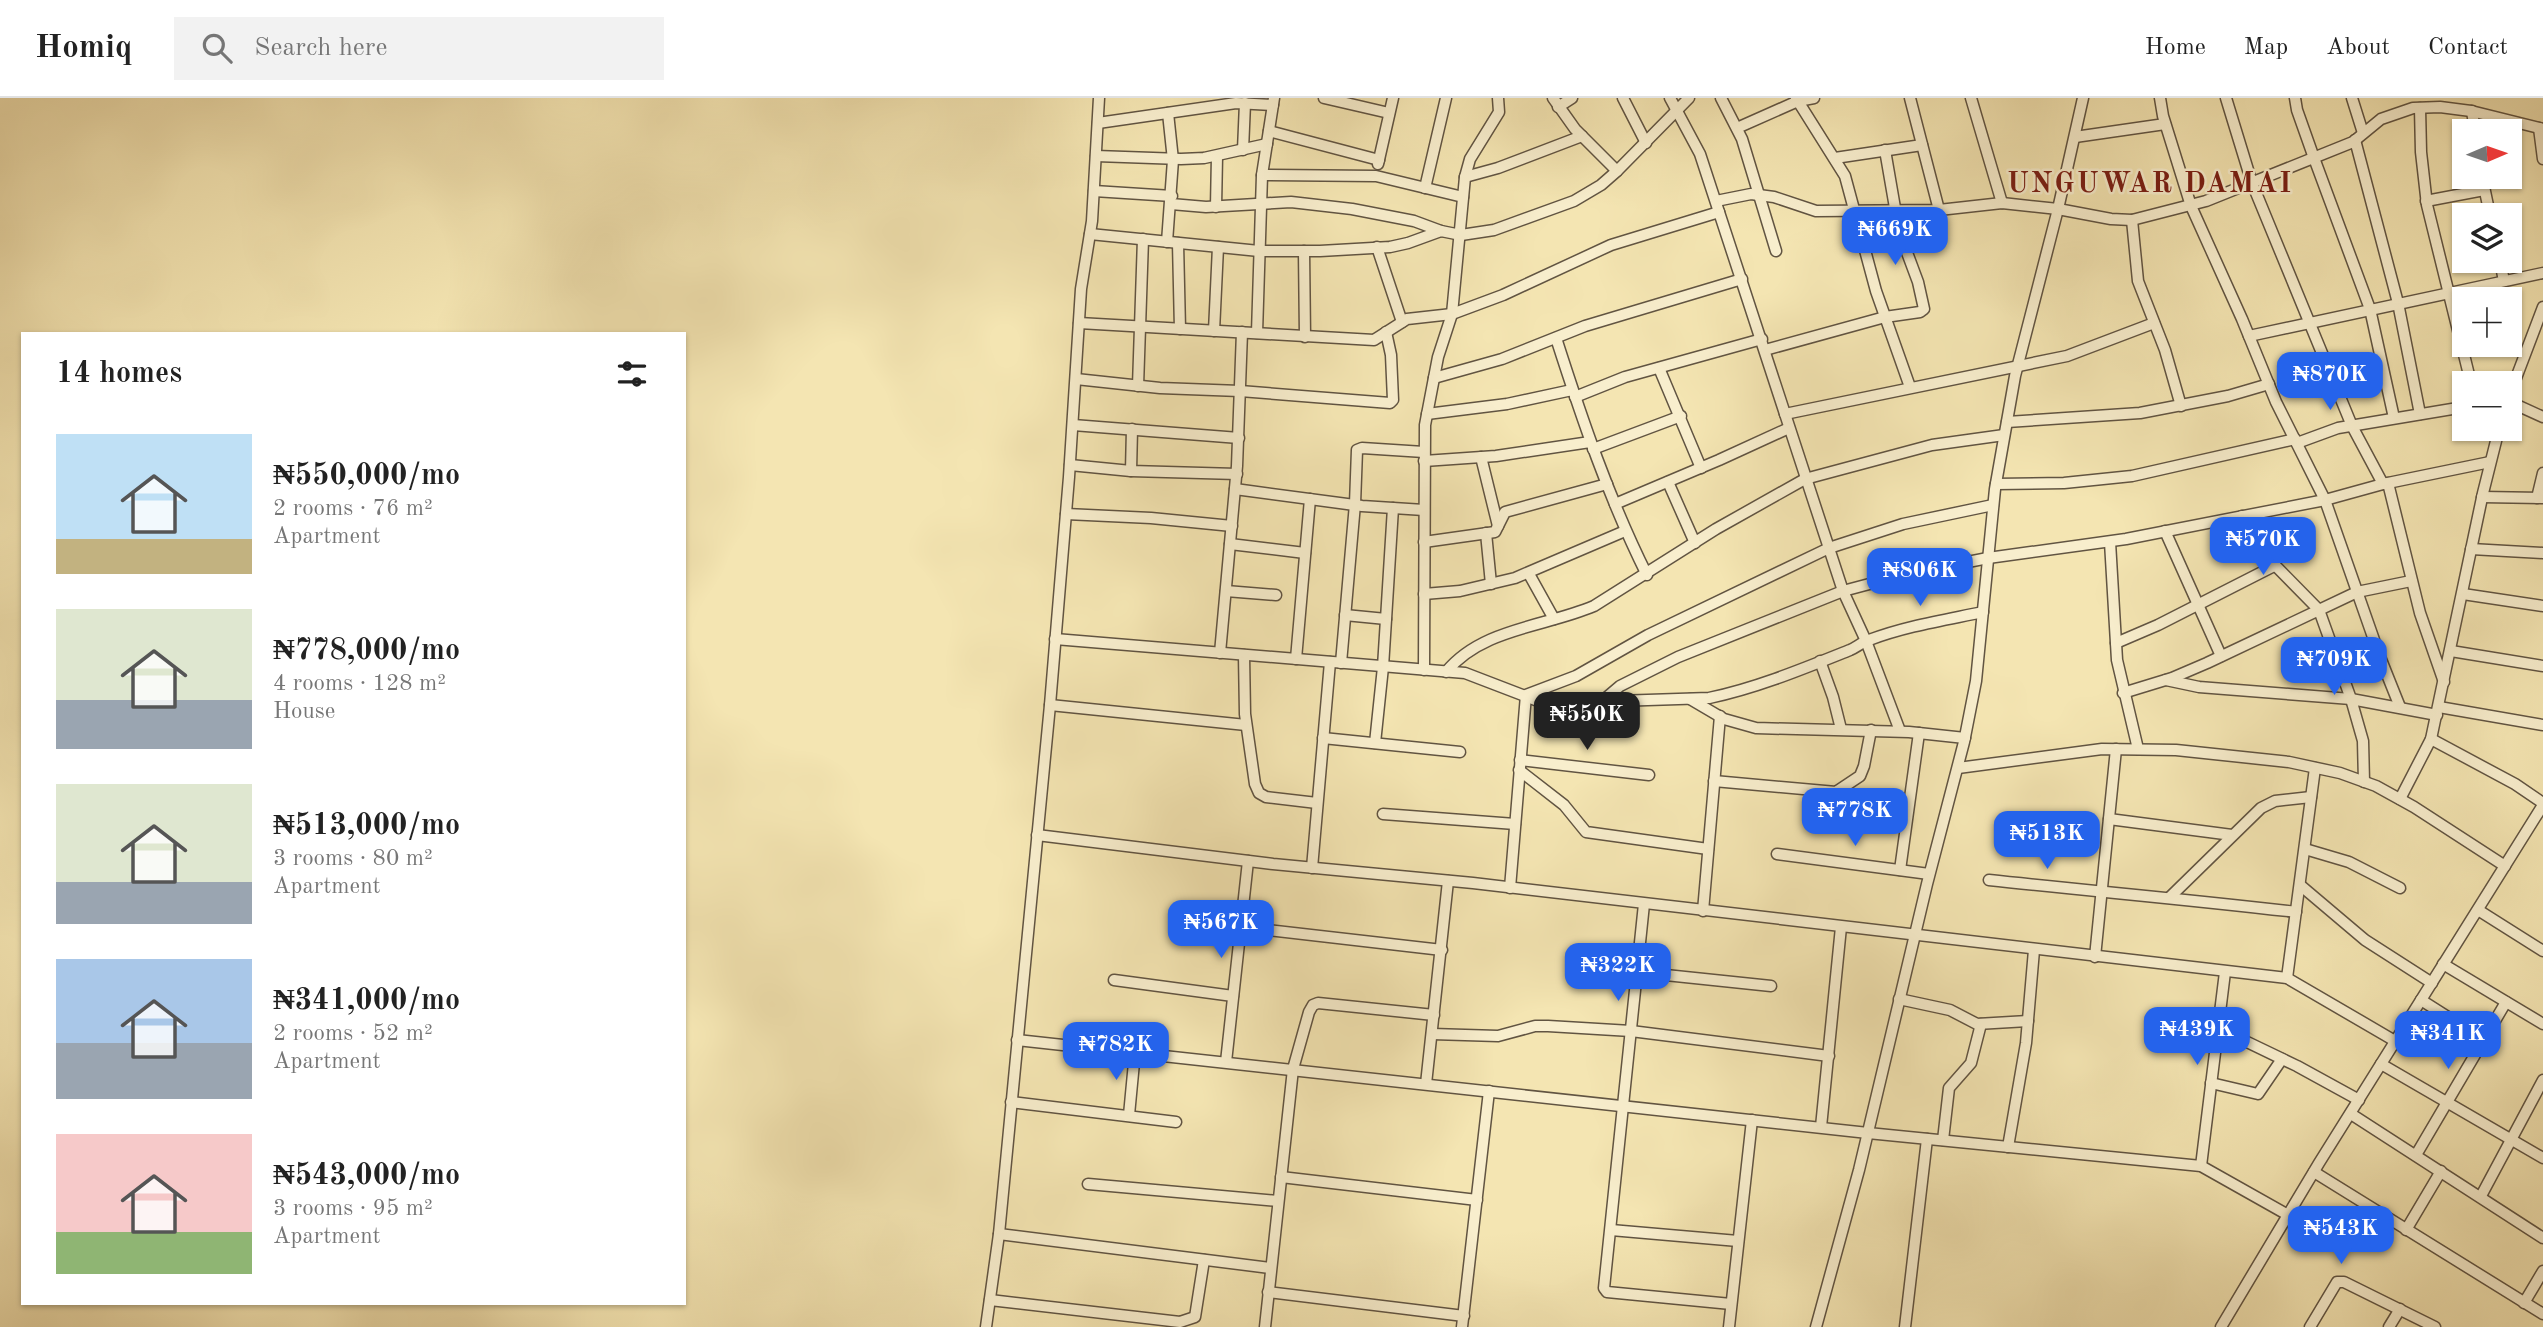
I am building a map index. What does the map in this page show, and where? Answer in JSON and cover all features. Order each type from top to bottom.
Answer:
[{"type":"street","points":[[986,1327],[999,1234],[1050,705],[1073,425],[1081,289],[1090,234],[1099,98]]},
{"type":"street","points":[[1324,98],[1390,113]]},
{"type":"street","points":[[1376,176],[1393,98]]},
{"type":"street","points":[[1425,188],[1446,98]]},
{"type":"street","points":[[1424,670],[1424,457],[1427,414],[1442,341],[1452,314],[1465,177],[1470,159],[1499,112],[1498,98]]},
{"type":"street","points":[[1573,98],[1555,103],[1582,136],[1617,171]]},
{"type":"street","points":[[1623,98],[1646,143]]},
{"type":"street","points":[[1670,98],[1700,154],[1843,591],[1866,641],[1900,731]]},
{"type":"street","points":[[1094,191],[1216,207],[1292,202],[1352,209],[1414,221],[1461,235],[1494,230],[1574,201],[1601,185],[1689,98]]},
{"type":"street","points":[[1721,98],[1737,128],[1776,251]]},
{"type":"street","points":[[1737,128],[1797,100],[1814,98]]},
{"type":"street","points":[[1910,98],[1939,209]]},
{"type":"street","points":[[1971,98],[2003,204]]},
{"type":"street","points":[[1816,1327],[1868,1133],[1914,935],[1965,738],[1976,681],[1993,505],[2004,435],[2017,365],[2058,209],[2083,98]]},
{"type":"street","points":[[2160,98],[2165,124],[2191,206],[2269,384],[2325,500],[2400,707]]},
{"type":"street","points":[[2226,98],[2252,183],[2310,323],[2353,426],[2386,484],[2411,581],[2444,682]]},
{"type":"street","points":[[2295,98],[2314,158],[2370,309],[2394,418]]},
{"type":"street","points":[[2352,98],[2420,414]]},
{"type":"street","points":[[2401,98],[2403,111]]},
{"type":"street","points":[[1797,100],[1845,176],[1885,317],[1910,387]]},
{"type":"street","points":[[1098,122],[1273,101],[1262,175],[1257,333]]},
{"type":"street","points":[[1243,150],[1245,103]]},
{"type":"street","points":[[1079,323],[1374,341],[1406,319],[1452,314],[1503,295],[1611,245],[1717,206],[1741,194],[1774,197],[1808,210],[1939,209],[2003,204],[2132,220],[2191,206],[2252,183],[2359,137],[2381,119],[2420,108],[2440,107],[2472,111],[2541,128],[2543,159]]},
{"type":"street","points":[[2420,108],[2426,201],[2467,371]]},
{"type":"street","points":[[2472,111],[2473,119]]},
{"type":"street","points":[[1168,113],[1173,160],[1171,200],[1180,328]]},
{"type":"street","points":[[2075,138],[2165,124]]},
{"type":"street","points":[[1269,131],[1379,160]]},
{"type":"street","points":[[1465,177],[1498,168],[1582,136]]},
{"type":"street","points":[[1096,156],[1173,160],[1217,156],[1267,144]]},
{"type":"street","points":[[1835,158],[1922,145]]},
{"type":"street","points":[[1427,414],[1574,393],[1660,368],[1885,317],[1920,312],[1924,304],[1899,231],[1885,150]]},
{"type":"street","points":[[1216,207],[1217,156]]},
{"type":"street","points":[[1262,175],[1376,176],[1463,197]]},
{"type":"street","points":[[2426,201],[2484,190],[2487,203]]},
{"type":"street","points":[[2132,220],[2138,281],[2165,350],[2181,406]]},
{"type":"street","points":[[1090,234],[1259,251],[1304,251],[1408,243],[1441,231]]},
{"type":"street","points":[[1138,386],[1143,239]]},
{"type":"street","points":[[1214,331],[1218,247]]},
{"type":"street","points":[[1377,247],[1402,322]]},
{"type":"street","points":[[1304,251],[1305,337]]},
{"type":"street","points":[[2249,336],[2543,272]]},
{"type":"street","points":[[2502,273],[2504,281]]},
{"type":"street","points":[[1434,378],[1502,359],[1585,326],[1742,279]]},
{"type":"street","points":[[2519,371],[2543,307]]},
{"type":"street","points":[[1785,414],[2067,356],[2154,323]]},
{"type":"street","points":[[1220,653],[1237,474],[1241,332]]},
{"type":"street","points":[[1076,379],[1138,386],[1392,402],[1391,355],[1386,332]]},
{"type":"street","points":[[1556,338],[1592,445],[1625,531],[1647,575]]},
{"type":"street","points":[[1660,368],[1701,468]]},
{"type":"street","points":[[2007,422],[2140,413],[2228,396],[2269,384]]},
{"type":"street","points":[[2522,407],[2543,417]]},
{"type":"street","points":[[1996,484],[2064,483],[2132,476],[2296,441],[2338,428],[2452,409]]},
{"type":"street","points":[[1312,868],[1323,738],[1345,615],[1355,504],[1356,454],[1359,449],[1424,457],[1481,457],[1592,445],[1681,416]]},
{"type":"street","points":[[1073,425],[1239,438]]},
{"type":"street","points":[[1615,504],[1789,428]]},
{"type":"street","points":[[1130,471],[1132,429]]},
{"type":"street","points":[[1446,672],[1461,655],[1473,648],[1519,629],[1594,606],[1805,479],[1932,445],[2004,435]]},
{"type":"street","points":[[2400,799],[2431,739],[2496,441]]},
{"type":"street","points":[[1481,457],[1498,528]]},
{"type":"street","points":[[1600,703],[1620,686],[1678,657],[1843,591],[1907,574],[1989,558],[2110,542],[2325,500],[2490,462]]},
{"type":"street","points":[[1070,465],[1130,471],[1237,474]]},
{"type":"street","points":[[2482,497],[2540,498],[2543,473]]},
{"type":"street","points":[[1668,482],[1695,543]]},
{"type":"street","points":[[1424,542],[1495,532],[1505,512],[1607,484]]},
{"type":"street","points":[[1235,489],[1424,510]]},
{"type":"street","points":[[1296,659],[1310,499]]},
{"type":"street","points":[[1526,695],[1576,676],[1648,635],[1829,548],[1903,524],[1993,505]]},
{"type":"street","points":[[1375,743],[1383,667],[1393,508]]},
{"type":"street","points":[[1066,514],[1232,526]]},
{"type":"street","points":[[2242,516],[2261,551],[2319,610],[2363,741],[2364,782]]},
{"type":"street","points":[[1423,594],[1460,591],[1529,574],[1625,531]]},
{"type":"street","points":[[2165,531],[2221,656]]},
{"type":"street","points":[[1486,533],[1491,584]]},
{"type":"street","points":[[2110,542],[2116,643],[2123,693],[2138,749]]},
{"type":"street","points":[[1230,544],[1305,553]]},
{"type":"street","points":[[2471,549],[2543,553]]},
{"type":"street","points":[[2116,643],[2274,566]]},
{"type":"street","points":[[1529,574],[1554,619]]},
{"type":"street","points":[[2123,693],[2166,680],[2357,592],[2411,581]]},
{"type":"street","points":[[1226,591],[1276,595]]},
{"type":"street","points":[[2463,594],[2543,606]]},
{"type":"street","points":[[1055,639],[1465,673],[1538,701],[1600,703],[1721,696],[1912,626],[1983,612]]},
{"type":"street","points":[[1345,615],[1386,619]]},
{"type":"street","points":[[2451,651],[2543,666]]},
{"type":"street","points":[[1244,655],[1246,725],[1255,784],[1259,793],[1266,797],[1317,803]]},
{"type":"street","points":[[1820,661],[1841,729]]},
{"type":"street","points":[[2166,680],[2199,687],[2351,699],[2543,725]]},
{"type":"street","points":[[1510,888],[1526,695]]},
{"type":"street","points":[[1690,699],[1720,716],[1756,728],[1900,731],[1965,738]]},
{"type":"street","points":[[1050,705],[1246,725]]},
{"type":"street","points":[[1703,911],[1720,716]]},
{"type":"street","points":[[1714,781],[1836,792],[1860,776],[1871,730]]},
{"type":"street","points":[[1900,870],[1919,733]]},
{"type":"street","points":[[1323,738],[1461,752]]},
{"type":"street","points":[[2221,1327],[2543,804],[2504,777],[2431,739]]},
{"type":"street","points":[[1958,768],[2079,751],[2116,749],[2289,762],[2364,782],[2400,799],[2505,866]]},
{"type":"street","points":[[2095,957],[2116,749]]},
{"type":"street","points":[[1520,765],[1649,775]]},
{"type":"street","points":[[1520,765],[1564,805],[1586,832],[1708,849]]},
{"type":"street","points":[[2287,978],[2315,768]]},
{"type":"street","points":[[2169,897],[2261,808],[2275,801],[2311,797]]},
{"type":"street","points":[[1383,814],[1515,824]]},
{"type":"street","points":[[2109,819],[2232,835]]},
{"type":"street","points":[[1037,835],[2287,978],[2395,1041]]},
{"type":"street","points":[[2305,849],[2349,862],[2400,888]]},
{"type":"street","points":[[1777,854],[1929,874]]},
{"type":"street","points":[[1226,1062],[1248,861]]},
{"type":"street","points":[[1989,880],[2296,912]]},
{"type":"street","points":[[1426,1084],[1448,881]]},
{"type":"street","points":[[2300,885],[2357,934],[2432,983]]},
{"type":"street","points":[[1644,904],[1604,1278],[1607,1292],[1731,1304]]},
{"type":"street","points":[[2478,910],[2543,951]]},
{"type":"street","points":[[1241,927],[1442,950]]},
{"type":"street","points":[[1821,1128],[1841,927]]},
{"type":"street","points":[[2008,1147],[2028,1021],[2034,950]]},
{"type":"street","points":[[2443,964],[2543,1024]]},
{"type":"street","points":[[1637,972],[1771,986]]},
{"type":"street","points":[[2201,1166],[2225,972]]},
{"type":"street","points":[[1114,980],[1233,996]]},
{"type":"street","points":[[1899,999],[1950,1010],[1981,1024],[2028,1021]]},
{"type":"street","points":[[2421,1000],[2484,1040]]},
{"type":"street","points":[[2416,1155],[2506,1002]]},
{"type":"street","points":[[1265,1327],[1293,1069],[1312,1005],[1318,1003],[1434,1015]]},
{"type":"street","points":[[1943,1140],[1949,1088],[1971,1063],[1981,1024]]},
{"type":"street","points":[[1432,1034],[1498,1036],[1535,1026],[1632,1031],[1829,1056]]},
{"type":"street","points":[[2218,1028],[2359,1100]]},
{"type":"street","points":[[1017,1040],[1821,1128],[2201,1166],[2288,1215]]},
{"type":"street","points":[[1129,1115],[1135,1052]]},
{"type":"street","points":[[2211,1083],[2258,1094],[2282,1059]]},
{"type":"street","points":[[2381,1064],[2543,1158]]},
{"type":"street","points":[[2481,1196],[2543,1080]]},
{"type":"street","points":[[1268,1292],[1463,1322],[1489,1091]]},
{"type":"street","points":[[1011,1102],[1176,1122]]},
{"type":"street","points":[[2351,1114],[2543,1238]]},
{"type":"street","points":[[1729,1327],[1752,1120]]},
{"type":"street","points":[[1905,1327],[1927,1139]]},
{"type":"street","points":[[2406,1230],[2441,1171]]},
{"type":"street","points":[[2314,1172],[2543,1314]]},
{"type":"street","points":[[1281,1177],[1477,1200]]},
{"type":"street","points":[[1088,1184],[1278,1200]]},
{"type":"street","points":[[1611,1230],[1738,1241]]},
{"type":"street","points":[[999,1234],[1270,1268]]},
{"type":"street","points":[[990,1300],[1188,1321],[1195,1317],[1204,1260]]},
{"type":"street","points":[[2524,1303],[2543,1271]]},
{"type":"street","points":[[2310,1327],[2337,1282],[2344,1282],[2435,1327]]},
{"type":"street","points":[[2389,1327],[2400,1309]]},
{"type":"district","name":"UNGUWAR DAMAI","points":[[2150,182]]}]
